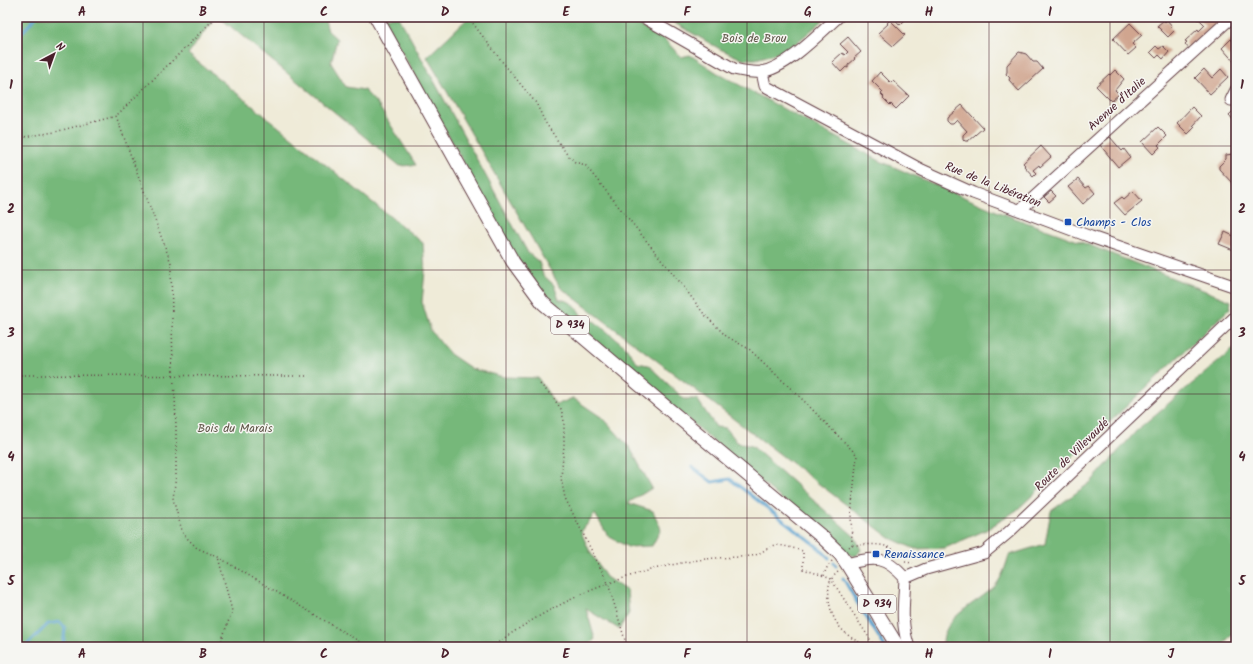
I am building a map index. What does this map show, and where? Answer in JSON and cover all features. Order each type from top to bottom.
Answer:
[{"type":"main road","name":"D 934","points":[[376,17],[513,262],[543,302],[821,536],[840,554],[898,647]]},
{"type":"main road","name":"D 934","points":[[847,564],[858,575],[903,647]]},
{"type":"street","points":[[643,17],[734,69],[747,72],[762,72],[776,68],[799,52],[838,17]]},
{"type":"street","name":"Avenue d'Italie","points":[[1020,210],[1232,17]]},
{"type":"street","name":"Rue de la Libération","points":[[762,72],[765,86],[922,170],[973,193],[1091,237],[1236,287]]},
{"type":"street","name":"Route de Villevaudé","points":[[905,578],[926,569],[984,553],[995,545],[1236,316]]},
{"type":"street","points":[[847,564],[860,560],[876,559],[895,566],[905,578],[902,617],[904,634],[909,647]]},
{"type":"path","points":[[17,138],[55,132],[116,116],[216,17]]},
{"type":"path","points":[[468,17],[536,103],[545,122],[566,153],[575,162],[585,165],[704,314],[726,336],[748,349],[801,398],[857,455],[851,515],[852,545]]},
{"type":"path","points":[[116,116],[171,263],[173,375],[176,427],[176,475],[173,499],[183,534],[197,548],[218,557],[357,640],[366,647]]},
{"type":"path","points":[[17,375],[306,376]]},
{"type":"path","points":[[540,384],[552,396],[561,409],[564,421],[564,445],[560,478],[565,498],[608,583],[627,647]]},
{"type":"path","points":[[492,647],[542,614],[608,583],[656,568],[678,563],[700,559],[752,556],[776,545],[802,551],[803,569],[824,576]]},
{"type":"path","points":[[213,647],[220,645],[232,611],[218,557]]},
{"type":"path","points":[[831,579],[875,647],[850,638],[837,623],[832,614],[830,602],[829,590],[831,579]]},
{"type":"green space","name":"Bois du Marais","points":[[17,17],[215,17],[188,54],[423,243],[425,271],[422,302],[431,331],[450,354],[472,369],[504,377],[538,378],[556,405],[573,398],[604,419],[630,448],[652,488],[628,503],[653,511],[661,529],[652,546],[628,547],[608,536],[595,514],[581,532],[590,552],[606,577],[627,591],[629,613],[619,629],[586,609],[595,639],[587,647],[17,647]]},
{"type":"green space","points":[[219,17],[324,17],[328,31],[337,39],[331,63],[346,87],[364,90],[378,105],[416,165],[400,166]]},
{"type":"green space","points":[[382,17],[399,17],[528,253],[539,262],[543,275],[554,285],[559,300],[568,301],[575,306],[585,322],[594,321],[626,347],[637,363],[648,365],[684,399],[697,399],[716,427],[726,428],[738,443],[752,446],[855,537],[861,550],[856,556],[846,554],[562,312],[543,292],[519,262]]},
{"type":"green space","points":[[469,17],[622,17],[664,39],[681,57],[690,55],[719,74],[880,161],[1001,213],[1089,245],[1231,301],[1230,308],[1017,510],[986,530],[945,548],[915,549],[890,538],[560,287],[427,57]]},
{"type":"green space","name":"Bois de Brou","points":[[664,17],[827,17],[788,50],[756,59],[742,59],[720,49]]},
{"type":"green space","points":[[1236,347],[1236,629],[1221,647],[943,647],[944,636],[948,627],[962,612],[995,586],[1002,575],[1009,555],[1045,544],[1051,511],[1091,482],[1138,429]]},
{"type":"building","points":[[893,17],[905,17],[907,18],[900,25]]},
{"type":"building","points":[[1195,17],[1217,17],[1221,20],[1189,49],[1185,44],[1187,42],[1185,41],[1198,29],[1199,31],[1205,25]]},
{"type":"building","points":[[890,20],[905,35],[893,46],[878,33],[888,24],[887,23]]},
{"type":"building","points":[[1164,20],[1165,22],[1167,20],[1172,26],[1170,27],[1174,31],[1168,37],[1157,26]]},
{"type":"building","points":[[1130,23],[1142,35],[1132,44],[1136,48],[1128,55],[1113,39]]},
{"type":"building","points":[[848,37],[861,52],[848,65],[848,68],[846,67],[841,72],[832,62],[842,53],[845,55],[848,52],[840,44]]},
{"type":"building","points":[[1231,39],[1236,45],[1236,64],[1222,48]]},
{"type":"building","points":[[1156,46],[1159,49],[1163,46],[1169,52],[1163,59],[1159,55],[1156,58],[1150,52]]},
{"type":"building","points":[[1019,52],[1026,54],[1033,62],[1037,62],[1043,69],[1019,91],[1009,80],[1010,78],[1006,74],[1007,65]]},
{"type":"building","points":[[1204,69],[1212,78],[1221,69],[1228,77],[1210,94],[1195,78]]},
{"type":"building","points":[[1115,70],[1124,79],[1115,90],[1119,94],[1111,101],[1096,86]]},
{"type":"building","points":[[880,72],[891,83],[893,81],[909,96],[896,109],[883,98],[884,97],[881,94],[883,92],[872,81]]},
{"type":"building","points":[[962,105],[983,128],[968,141],[963,139],[963,135],[967,131],[957,120],[953,124],[950,124],[947,121],[947,118]]},
{"type":"building","points":[[1192,107],[1201,116],[1193,125],[1195,127],[1188,134],[1177,123]]},
{"type":"building","points":[[1236,108],[1236,123],[1229,115]]},
{"type":"building","points":[[1158,127],[1167,136],[1158,145],[1160,147],[1153,154],[1142,142]]},
{"type":"building","points":[[1110,137],[1122,151],[1124,149],[1130,157],[1118,167],[1100,145]]},
{"type":"building","points":[[1041,146],[1051,157],[1040,167],[1039,165],[1033,170],[1036,173],[1033,176],[1023,163]]},
{"type":"building","points":[[1233,154],[1236,158],[1236,185],[1233,184],[1219,169],[1219,166],[1226,159],[1226,155]]},
{"type":"building","points":[[1078,179],[1086,188],[1089,186],[1095,193],[1083,204],[1068,187]]},
{"type":"building","points":[[1051,191],[1056,196],[1049,202],[1044,197]]},
{"type":"building","points":[[1133,191],[1142,201],[1125,215],[1114,203],[1122,197],[1124,199]]},
{"type":"building","points":[[1225,232],[1236,237],[1236,251],[1219,244]]},
{"type":"waterway","points":[[17,38],[36,17]]},
{"type":"waterway","points":[[692,467],[712,482],[730,479],[819,548],[829,558]]},
{"type":"waterway","points":[[843,578],[885,647]]},
{"type":"waterway","points":[[25,647],[48,624],[60,622],[65,628],[63,647]]},
{"type":"place","name":"Champs - Clos","points":[[1068,222]]},
{"type":"place","name":"Renaissance","points":[[876,554]]}]
